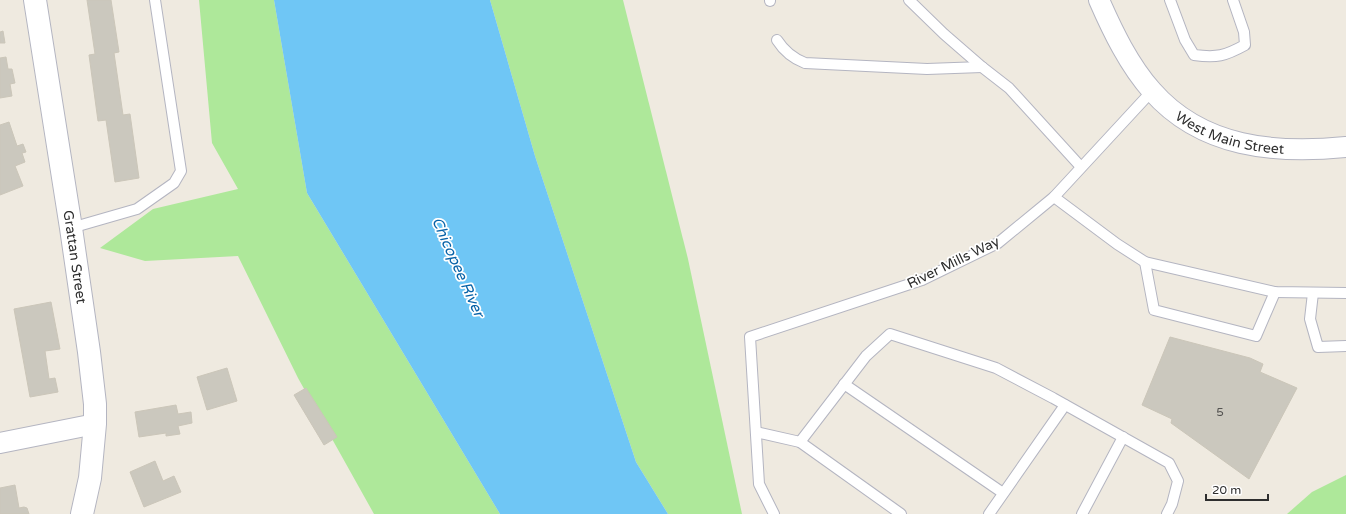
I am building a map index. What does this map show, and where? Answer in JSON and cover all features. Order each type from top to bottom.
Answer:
[{"type":"main road","name":"Grattan Street","points":[[35,0],[71,228],[95,404],[95,424],[90,478],[82,514]]},
{"type":"street","name":"West Main Street","points":[[1099,0],[1115,36],[1152,91],[1178,114],[1200,129],[1218,137],[1240,143],[1262,146],[1310,149],[1346,147]]},
{"type":"street","points":[[0,443],[95,424]]},
{"type":"lane","points":[[71,228],[137,209],[174,183],[181,171],[155,0]]},
{"type":"lane","points":[[909,0],[944,34],[1009,88],[1081,168]]},
{"type":"lane","points":[[1170,0],[1185,40],[1194,55],[1212,58],[1230,53],[1245,45],[1244,32],[1232,0]]},
{"type":"lane","points":[[777,40],[787,53],[804,63],[927,69],[982,67]]},
{"type":"lane","name":"River Mills Way","points":[[756,432],[750,337],[922,280],[998,243],[1054,197],[1152,91]]},
{"type":"lane","points":[[1054,197],[1116,244],[1145,262],[1275,292],[1346,293]]},
{"type":"lane","points":[[1145,262],[1154,310],[1256,336],[1275,292]]},
{"type":"lane","points":[[1313,293],[1310,319],[1318,347],[1346,346]]},
{"type":"lane","points":[[800,442],[866,356],[890,334],[996,368],[1169,463],[1178,481],[1172,504],[1166,514]]},
{"type":"lane","points":[[844,384],[1003,493]]},
{"type":"lane","points":[[989,514],[1065,405]]},
{"type":"lane","points":[[774,514],[759,484],[756,432],[800,442],[901,514]]},
{"type":"lane","points":[[1082,514],[1123,437]]},
{"type":"green space","points":[[199,0],[274,0],[307,193],[500,514],[374,514],[298,378],[238,256],[145,261],[100,248],[153,209],[238,189],[212,143]]},
{"type":"green space","points":[[490,0],[623,0],[688,259],[742,514],[668,514],[636,462],[535,156]]},
{"type":"green space","points":[[1346,475],[1346,514],[1287,514],[1312,492]]},
{"type":"water","name":"Chicopee River","points":[[274,0],[490,0],[535,156],[636,462],[668,514],[500,514],[307,193]]},
{"type":"building","points":[[87,0],[111,0],[119,52],[114,53],[123,115],[130,114],[139,178],[115,182],[106,120],[98,121],[89,55],[95,54]]},
{"type":"building","points":[[3,31],[5,43],[0,43],[0,32]]},
{"type":"building","points":[[6,57],[8,69],[12,69],[15,83],[10,84],[12,96],[0,98],[0,58]]},
{"type":"building","points":[[9,122],[17,146],[23,144],[26,152],[22,153],[25,162],[15,166],[23,186],[0,195],[0,125]]},
{"type":"building","points":[[51,302],[60,349],[45,351],[49,379],[55,378],[58,392],[30,397],[14,309]]},
{"type":"building","points":[[1170,337],[1250,358],[1263,364],[1260,372],[1297,388],[1249,479],[1171,423],[1172,419],[1142,405]]},
{"type":"building","points":[[227,368],[237,401],[207,410],[197,377]]},
{"type":"building","points":[[306,388],[337,437],[324,445],[294,395]]},
{"type":"building","points":[[176,405],[178,414],[191,412],[192,423],[178,426],[180,434],[166,436],[166,433],[139,437],[135,412]]},
{"type":"building","points":[[155,461],[163,481],[174,476],[181,492],[144,507],[130,472]]},
{"type":"building","points":[[15,485],[19,508],[27,508],[29,514],[0,514],[0,488]]}]
